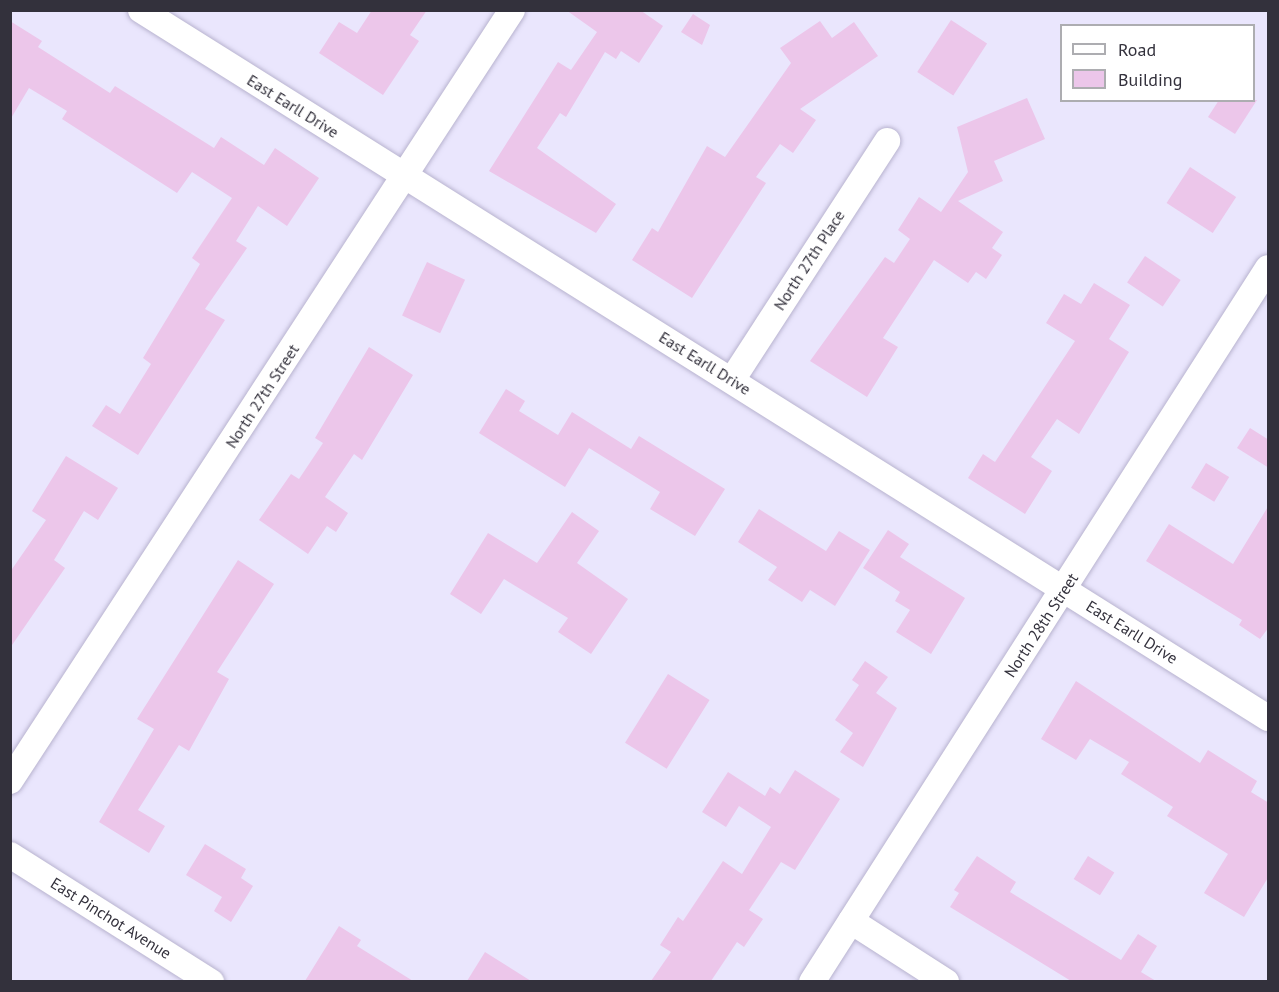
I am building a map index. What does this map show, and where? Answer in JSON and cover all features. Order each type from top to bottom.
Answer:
[{"type":"street","name":"East Earll Drive","points":[[141,10],[1269,718]]},
{"type":"street","name":"North 27th Street","points":[[10,781],[512,10]]},
{"type":"street","name":"North 27th Place","points":[[732,380],[887,141]]},
{"type":"street","name":"North 28th Street","points":[[812,981],[1269,268]]},
{"type":"street","name":"East Pinchot Avenue","points":[[10,855],[211,981]]},
{"type":"street","points":[[850,921],[946,981]]},
{"type":"building","points":[[372,10],[427,10],[410,35],[419,41],[383,95],[319,53],[339,22],[357,33]]},
{"type":"building","points":[[566,10],[640,10],[663,26],[639,63],[621,51],[616,59],[605,52],[566,117],[560,113],[537,148],[616,204],[596,233],[489,171],[558,62],[571,70],[597,32]]},
{"type":"building","points":[[693,14],[710,25],[702,45],[681,32]]},
{"type":"building","points":[[951,20],[987,43],[953,95],[917,72]]},
{"type":"building","points":[[10,21],[42,41],[38,47],[110,93],[115,86],[214,148],[221,137],[264,165],[275,148],[319,178],[287,226],[258,206],[236,241],[247,248],[205,309],[225,320],[138,455],[92,426],[106,405],[120,414],[151,364],[143,358],[200,264],[192,258],[232,198],[192,172],[177,193],[62,119],[67,111],[29,88],[10,120]]},
{"type":"building","points":[[820,21],[832,38],[854,22],[878,56],[800,109],[816,120],[793,153],[780,144],[756,177],[766,183],[692,298],[632,260],[652,228],[658,232],[707,146],[725,157],[791,63],[780,48]]},
{"type":"building","points":[[1027,98],[1045,139],[994,161],[1003,181],[958,201],[1003,232],[992,248],[1002,255],[986,279],[976,272],[968,283],[934,260],[883,338],[898,347],[867,397],[810,361],[885,257],[894,263],[910,239],[898,230],[919,197],[941,212],[968,172],[957,127]]},
{"type":"building","points":[[1257,100],[1235,134],[1208,117],[1218,102],[1255,102]]},
{"type":"building","points":[[1190,167],[1236,197],[1213,233],[1167,203]]},
{"type":"building","points":[[1145,256],[1181,280],[1163,307],[1127,283]]},
{"type":"building","points":[[427,262],[465,280],[440,333],[402,315]]},
{"type":"building","points":[[1094,283],[1130,305],[1109,339],[1129,352],[1079,434],[1057,419],[1031,457],[1052,471],[1025,514],[968,478],[983,454],[995,462],[1075,341],[1046,323],[1064,294],[1081,304]]},
{"type":"building","points":[[369,347],[413,375],[362,460],[354,454],[325,497],[348,513],[336,532],[327,526],[308,554],[259,520],[291,474],[299,479],[323,443],[315,438]]},
{"type":"building","points":[[506,389],[525,401],[519,411],[558,435],[572,412],[631,449],[639,436],[725,489],[695,536],[650,509],[660,492],[589,448],[565,487],[479,433]]},
{"type":"building","points":[[1250,428],[1269,440],[1269,468],[1237,448]]},
{"type":"building","points":[[66,456],[118,488],[98,520],[84,511],[54,560],[65,568],[10,648],[10,572],[46,520],[32,511]]},
{"type":"building","points":[[1206,463],[1229,477],[1214,502],[1191,488]]},
{"type":"building","points":[[1269,505],[1269,627],[1260,639],[1239,625],[1242,620],[1146,561],[1169,524],[1233,564]]},
{"type":"building","points":[[759,509],[826,551],[839,531],[870,550],[835,606],[810,590],[802,602],[768,580],[777,567],[738,542]]},
{"type":"building","points":[[572,512],[599,531],[577,563],[628,599],[591,654],[558,632],[568,618],[504,579],[481,614],[450,594],[488,533],[537,563]]},
{"type":"building","points":[[888,530],[909,544],[900,557],[965,598],[931,654],[896,632],[910,610],[895,601],[900,592],[863,568]]},
{"type":"building","points":[[238,560],[274,584],[217,672],[229,679],[189,751],[179,745],[138,810],[165,826],[149,853],[99,822],[154,729],[137,719]]},
{"type":"building","points":[[865,661],[888,677],[876,693],[897,708],[863,767],[840,752],[853,733],[835,720],[859,685],[852,680]]},
{"type":"building","points":[[668,674],[710,700],[667,769],[625,743]]},
{"type":"building","points":[[1076,681],[1200,763],[1208,750],[1257,781],[1251,792],[1269,803],[1269,876],[1244,917],[1204,893],[1228,854],[1167,816],[1173,807],[1121,774],[1129,762],[1090,739],[1076,760],[1041,739]]},
{"type":"building","points":[[795,770],[840,799],[795,870],[781,862],[749,910],[763,919],[744,947],[737,942],[711,981],[651,981],[671,952],[660,945],[678,917],[683,921],[723,861],[742,874],[771,827],[739,806],[726,827],[702,812],[728,772],[765,796],[770,787],[780,794]]},
{"type":"building","points":[[205,844],[246,869],[241,878],[253,886],[231,922],[214,911],[222,897],[186,875]]},
{"type":"building","points":[[977,856],[1016,882],[1010,892],[1121,960],[1138,934],[1157,946],[1141,972],[1156,981],[1071,981],[950,907],[959,893],[954,890]]},
{"type":"building","points":[[1088,856],[1114,872],[1100,895],[1074,879]]},
{"type":"building","points":[[339,926],[361,940],[357,946],[413,981],[305,981]]},
{"type":"building","points":[[485,952],[531,981],[467,981]]}]
